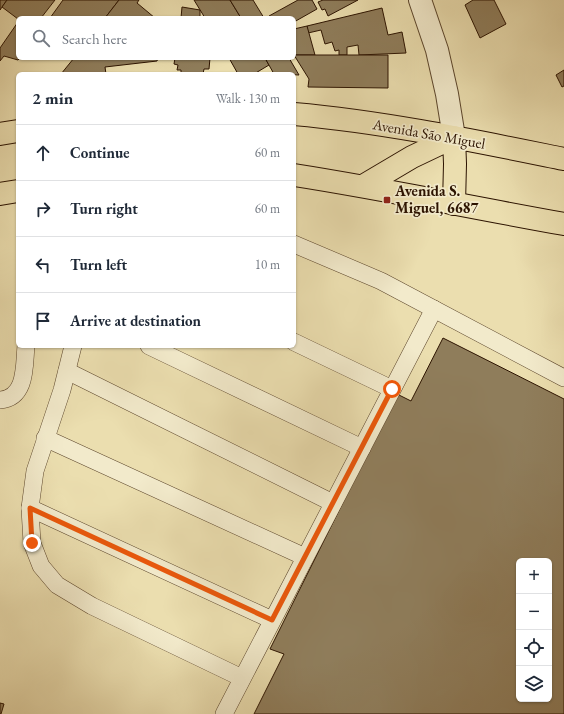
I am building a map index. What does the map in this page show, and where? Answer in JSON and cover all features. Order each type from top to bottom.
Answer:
[{"type":"main road","name":"Avenida São Miguel","points":[[296,114],[322,116],[454,137],[564,159]]},
{"type":"main road","points":[[0,134],[16,131]]},
{"type":"main road","points":[[362,186],[412,157],[454,137],[454,204]]},
{"type":"main road","points":[[296,175],[362,186],[564,224]]},
{"type":"main road","points":[[0,194],[16,192]]},
{"type":"street","points":[[420,0],[437,50],[447,94],[454,137]]},
{"type":"lane","points":[[296,245],[381,281],[564,378]]},
{"type":"lane","points":[[224,714],[434,309]]},
{"type":"lane","points":[[296,343],[392,389]]},
{"type":"lane","points":[[0,400],[4,400],[16,393],[23,381],[26,348]]},
{"type":"lane","points":[[73,348],[60,396],[34,472],[30,508],[32,543],[41,566],[57,585],[92,606],[242,678]]},
{"type":"lane","points":[[152,348],[362,448]]},
{"type":"lane","points":[[67,371],[333,503]]},
{"type":"lane","points":[[45,438],[305,557]]},
{"type":"lane","points":[[30,508],[272,620]]},
{"type":"building","points":[[0,0],[7,0],[0,10]]},
{"type":"building","points":[[7,0],[55,0],[43,16],[16,16],[16,18],[2,7]]},
{"type":"building","points":[[63,0],[119,0],[107,16],[51,16]]},
{"type":"building","points":[[119,0],[139,0],[137,3],[153,16],[107,16]]},
{"type":"building","points":[[194,0],[230,0],[240,16],[204,16]]},
{"type":"building","points":[[230,0],[253,0],[263,16],[240,16]]},
{"type":"building","points":[[298,0],[312,0],[317,9],[296,21],[296,16],[269,16]]},
{"type":"building","points":[[323,0],[358,0],[328,16],[325,9],[322,10],[318,2]]},
{"type":"building","points":[[473,0],[494,0],[506,24],[480,38],[465,5]]},
{"type":"building","points":[[182,7],[200,10],[200,16],[181,16]]},
{"type":"building","points":[[382,8],[388,35],[402,32],[406,53],[359,55],[358,45],[347,47],[347,55],[339,55],[339,50],[335,51],[332,42],[325,44],[321,30],[308,33],[307,26]]},
{"type":"building","points":[[16,25],[16,59],[4,56],[0,61],[0,48]]},
{"type":"building","points":[[307,26],[315,55],[296,55],[296,29]]},
{"type":"building","points":[[296,55],[388,55],[388,88],[308,87],[309,79],[296,58]]},
{"type":"building","points":[[72,60],[157,60],[105,67],[106,72],[63,72]]},
{"type":"building","points":[[175,60],[210,60],[209,69],[204,69],[203,72],[181,72],[181,70],[177,70],[178,65],[174,64]]},
{"type":"building","points":[[230,60],[266,60],[269,65],[257,72],[237,72]]},
{"type":"building","points":[[266,60],[290,60],[299,75],[296,75],[296,72],[273,72]]},
{"type":"building","points":[[564,70],[564,86],[562,87],[556,75]]},
{"type":"building","points":[[443,338],[564,399],[564,714],[254,714],[284,654],[270,649],[397,394],[411,401]]},
{"type":"building","points":[[0,703],[4,704],[1,714],[0,714]]},
{"type":"place","name":"Avenida S. Miguel, 6687","points":[[387,200]]},
{"type":"route","points":[[32,543],[30,508],[272,620],[392,389]]}]
